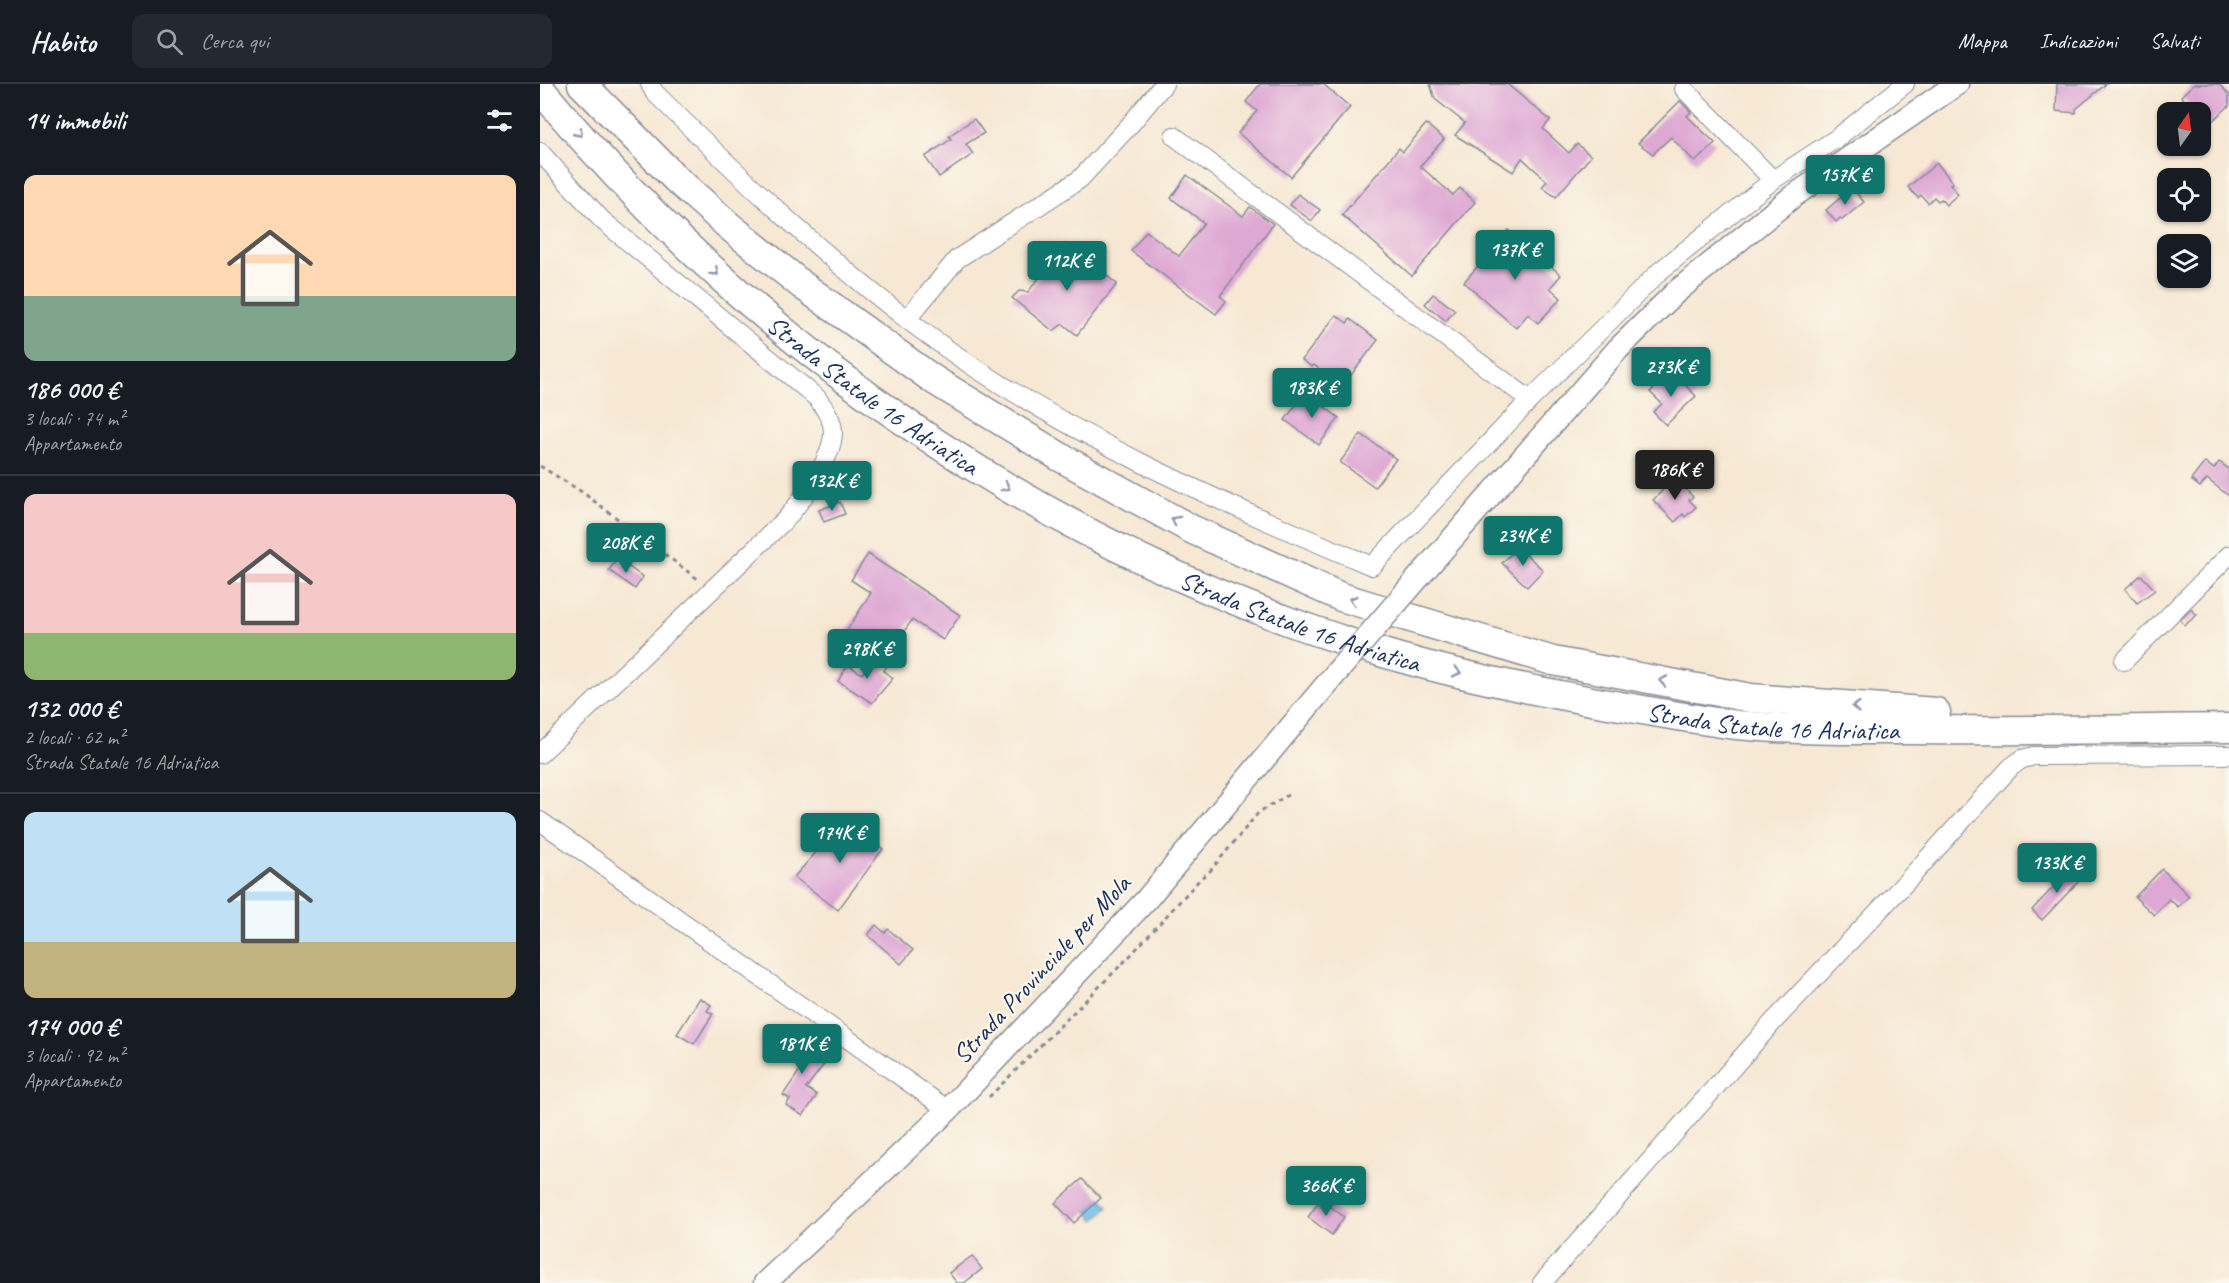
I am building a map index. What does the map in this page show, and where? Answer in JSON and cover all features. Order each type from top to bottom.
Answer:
[{"type":"highway","name":"Strada Statale 16 Adriatica","points":[[582,84],[676,179],[729,226],[802,285],[934,380],[1060,457],[1191,529],[1341,597],[1553,661],[1750,698],[1923,712],[2229,711]]},
{"type":"highway","points":[[604,84],[620,122]]},
{"type":"highway","name":"Strada Statale 16 Adriatica","points":[[540,89],[617,176],[677,238],[808,350],[905,424],[977,471],[1113,546],[1273,615],[1367,648],[1446,670],[1538,691],[1739,725],[1833,730],[1984,731],[2229,728]]},
{"type":"street","points":[[650,84],[654,92],[706,143],[797,228],[880,298],[907,319],[1038,407],[1119,452],[1268,523],[1372,566],[1530,400],[1660,271],[1773,180],[1837,138],[1906,84],[1914,115]]},
{"type":"street","points":[[907,319],[957,259],[1080,179],[1164,84]]},
{"type":"street","name":"Strada Provinciale per Mola","points":[[765,1283],[948,1110],[1146,900],[1336,673],[1618,349],[1676,292],[1792,197],[1957,84]]},
{"type":"street","points":[[1684,89],[1773,180]]},
{"type":"street","points":[[1174,136],[1530,400]]},
{"type":"street","points":[[540,152],[602,220],[817,398],[830,417],[833,432],[828,453],[807,494],[786,519],[540,754]]},
{"type":"street","points":[[2124,661],[2229,555]]},
{"type":"street","points":[[1542,1283],[1773,1022],[2016,763],[2034,756],[2229,755]]},
{"type":"street","points":[[540,821],[922,1094],[948,1110]]},
{"type":"path","points":[[540,466],[582,492],[713,589]]},
{"type":"path","points":[[988,1097],[1130,957],[1201,878],[1210,871],[1259,812],[1288,795]]},
{"type":"water","points":[[1101,1198],[1108,1207],[1095,1220],[1087,1211]]},
{"type":"building","points":[[1260,84],[1323,84],[1350,107],[1291,177],[1238,133],[1257,111],[1246,102]]},
{"type":"building","points":[[1430,84],[1507,84],[1550,120],[1543,129],[1569,153],[1577,144],[1591,156],[1556,197],[1542,187],[1547,181],[1522,158],[1513,172],[1455,135],[1465,123],[1435,99]]},
{"type":"building","points":[[2057,84],[2106,84],[2076,109],[2076,113],[2056,111]]},
{"type":"building","points":[[2194,84],[2219,84],[2229,95],[2229,106],[2211,122],[2211,102],[2187,102],[2181,96]]},
{"type":"building","points":[[1680,101],[1691,112],[1687,116],[1715,143],[1695,162],[1671,137],[1653,154],[1638,143]]},
{"type":"building","points":[[974,119],[984,133],[966,144],[973,154],[939,177],[925,157],[951,139],[949,136]]},
{"type":"building","points":[[1426,124],[1444,139],[1420,166],[1453,195],[1460,188],[1475,202],[1412,276],[1342,215],[1399,148],[1403,152]]},
{"type":"building","points":[[1937,163],[1953,183],[1950,184],[1958,194],[1946,205],[1941,199],[1938,201],[1934,197],[1928,203],[1921,195],[1918,198],[1908,187]]},
{"type":"building","points":[[1187,175],[1243,216],[1250,207],[1273,224],[1220,296],[1226,301],[1216,314],[1131,251],[1146,231],[1179,256],[1204,223],[1171,198]]},
{"type":"building","points":[[1852,188],[1864,202],[1842,220],[1840,218],[1836,222],[1826,210]]},
{"type":"building","points":[[1298,194],[1320,210],[1312,221],[1290,205]]},
{"type":"building","points":[[1509,230],[1561,275],[1550,288],[1561,298],[1538,323],[1528,314],[1516,328],[1464,282]]},
{"type":"building","points":[[1066,244],[1117,284],[1077,335],[1063,324],[1053,331],[1012,298],[1019,291],[1028,292]]},
{"type":"building","points":[[1433,294],[1455,310],[1446,321],[1425,304]]},
{"type":"building","points":[[1336,315],[1347,323],[1350,319],[1378,340],[1342,387],[1314,365],[1312,367],[1302,360]]},
{"type":"building","points":[[1666,377],[1678,378],[1696,396],[1666,425],[1653,412],[1662,404],[1650,392]]},
{"type":"building","points":[[1305,392],[1339,418],[1319,445],[1285,420]]},
{"type":"building","points":[[1361,434],[1396,459],[1375,487],[1340,462]]},
{"type":"building","points":[[2205,462],[2214,469],[2219,462],[2229,469],[2229,496],[2207,479],[2200,487],[2191,480]]},
{"type":"building","points":[[1675,478],[1693,497],[1689,500],[1696,507],[1685,517],[1683,514],[1675,522],[1653,500]]},
{"type":"building","points":[[840,502],[845,514],[824,522],[819,510]]},
{"type":"building","points":[[1518,547],[1543,570],[1527,587],[1502,563]]},
{"type":"building","points":[[868,554],[960,615],[943,640],[912,620],[887,656],[847,630],[871,593],[851,580]]},
{"type":"building","points":[[617,559],[643,577],[635,589],[609,570]]},
{"type":"building","points":[[2141,575],[2155,590],[2137,603],[2125,589]]},
{"type":"building","points":[[2191,609],[2197,615],[2185,625],[2180,620]]},
{"type":"building","points":[[873,658],[887,666],[883,671],[893,678],[872,703],[838,681],[848,665],[862,674]]},
{"type":"building","points":[[846,819],[883,849],[838,910],[794,877]]},
{"type":"building","points":[[2071,868],[2081,879],[2042,920],[2032,910]]},
{"type":"building","points":[[2162,869],[2189,896],[2178,907],[2169,899],[2154,915],[2135,897]]},
{"type":"building","points":[[876,925],[885,933],[888,929],[913,950],[901,964],[868,935]]},
{"type":"building","points":[[700,998],[711,1005],[707,1011],[713,1014],[694,1044],[677,1034]]},
{"type":"building","points":[[787,1035],[798,1043],[802,1038],[812,1046],[809,1050],[825,1063],[806,1088],[817,1095],[803,1116],[786,1105],[790,1099],[783,1095],[805,1063],[779,1045]]},
{"type":"building","points":[[1082,1179],[1101,1198],[1074,1223],[1055,1203]]},
{"type":"building","points":[[1321,1199],[1344,1217],[1332,1235],[1308,1217]]},
{"type":"building","points":[[972,1256],[982,1269],[964,1283],[957,1283],[949,1273]]}]
